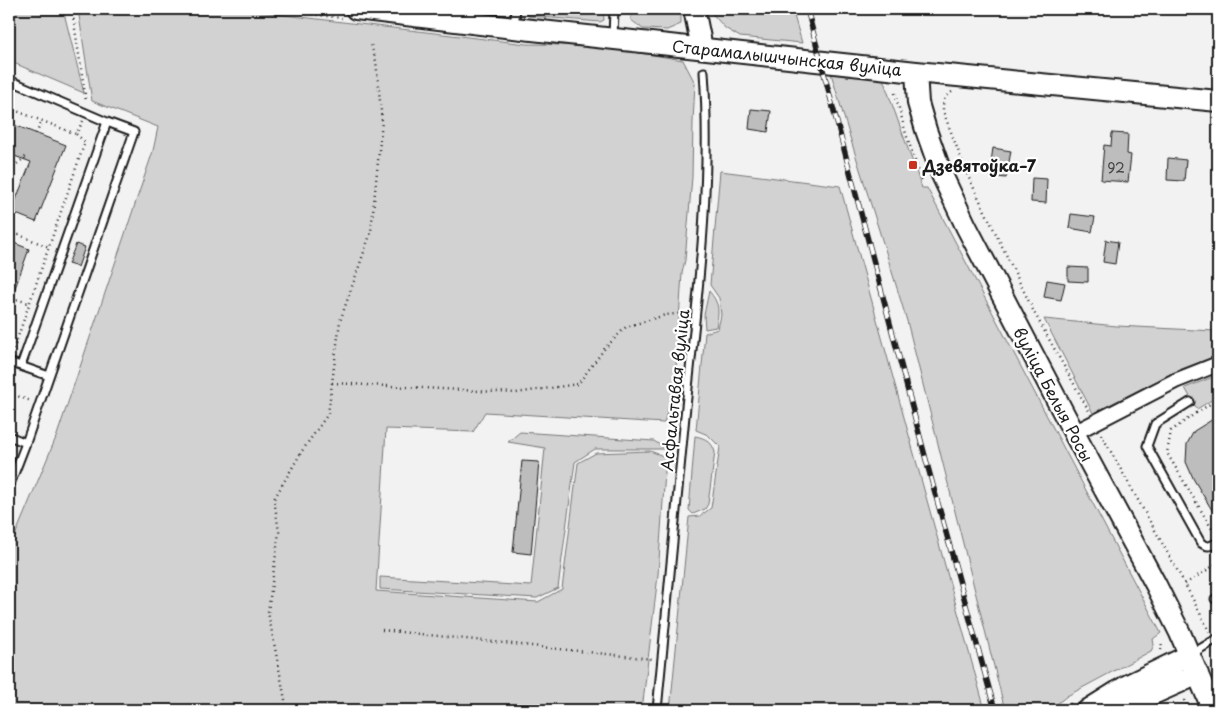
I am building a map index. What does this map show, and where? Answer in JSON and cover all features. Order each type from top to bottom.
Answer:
[{"type":"main road","name":"Старамалышчынская вуліца","points":[[356,9],[515,18],[613,38],[916,72],[1218,101]]},
{"type":"main road","points":[[694,9],[702,48]]},
{"type":"main road","name":"вуліца Белыя Росы","points":[[916,72],[918,103],[942,175],[966,226],[1074,433],[1156,585],[1190,655],[1213,710]]},
{"type":"main road","points":[[1088,710],[1128,685],[1190,655]]},
{"type":"main road","points":[[1122,710],[1198,674]]},
{"type":"street","points":[[1074,433],[1175,381],[1218,364]]},
{"type":"lane","points":[[613,38],[614,9]]},
{"type":"lane","name":"Асфальтавая вуліца","points":[[657,710],[696,312],[706,184],[704,72]]},
{"type":"lane","points":[[9,80],[134,132],[40,404],[9,487]]},
{"type":"lane","points":[[21,366],[107,122]]},
{"type":"lane","points":[[9,362],[49,376]]},
{"type":"lane","points":[[1190,402],[1155,424],[1147,446],[1201,543],[1206,547],[1218,542]]},
{"type":"lane","points":[[9,436],[26,443]]},
{"type":"lane","points":[[1190,655],[1216,639]]},
{"type":"path","points":[[72,9],[87,114],[76,134]]},
{"type":"path","points":[[286,705],[268,612],[279,532],[274,499],[302,450],[328,414],[340,321],[371,232],[382,121],[376,61],[370,42]]},
{"type":"path","points":[[955,90],[947,94],[943,101],[943,111],[967,174],[1035,314],[1216,639]]},
{"type":"path","points":[[895,93],[906,134],[922,181]]},
{"type":"path","points":[[9,108],[76,134],[85,142],[9,362]]},
{"type":"path","points":[[36,134],[42,121]]},
{"type":"path","points":[[9,170],[27,156]]},
{"type":"path","points":[[9,231],[61,251]]},
{"type":"path","points":[[12,298],[42,307]]},
{"type":"path","points":[[332,383],[516,393],[578,384],[605,348],[626,326],[665,315],[696,312]]},
{"type":"path","points":[[9,392],[40,404]]},
{"type":"path","points":[[1196,413],[1171,431],[1167,453],[1212,529],[1218,532]]},
{"type":"path","points":[[1185,584],[1218,563]]},
{"type":"path","points":[[382,630],[662,660]]},
{"type":"path","points":[[1180,710],[1188,710],[1184,700]]},
{"type":"shaded area","points":[[9,9],[63,9],[84,93],[9,61]]},
{"type":"shaded area","points":[[78,9],[234,9],[526,44],[605,49],[683,60],[695,83],[692,177],[685,260],[682,273],[675,384],[664,423],[485,412],[473,432],[386,429],[376,591],[538,602],[562,589],[578,463],[596,453],[650,451],[666,457],[658,575],[642,710],[9,710],[9,550],[57,435],[153,151],[158,127],[92,101]]},
{"type":"shaded area","points":[[523,9],[603,9],[604,20],[600,22],[529,16]]},
{"type":"shaded area","points":[[631,9],[681,9],[681,24],[667,30],[643,29],[631,20]]},
{"type":"shaded area","points":[[708,9],[792,9],[802,43],[740,37],[725,28]]},
{"type":"shaded area","points":[[830,70],[882,76],[922,188],[927,188],[1161,633],[1153,639],[1154,645],[1151,651],[1067,696],[1049,710],[1005,710],[907,321]]},
{"type":"shaded area","points":[[720,171],[840,186],[985,710],[670,710],[689,517],[700,516],[711,508],[720,447],[708,435],[696,430],[705,333],[718,329],[721,315],[719,298],[710,285]]},
{"type":"shaded area","points":[[709,291],[717,304],[718,316],[716,327],[705,329],[704,315]]},
{"type":"shaded area","points":[[1044,319],[1117,326],[1218,331],[1218,355],[1179,370],[1093,413]]},
{"type":"shaded area","points":[[1218,375],[1218,396],[1197,409],[1185,388]]},
{"type":"shaded area","points":[[520,432],[654,441],[666,449],[595,449],[575,462],[558,588],[537,598],[380,589],[380,577],[531,586],[545,448],[508,442]]},
{"type":"shaded area","points":[[695,436],[708,441],[715,452],[708,504],[705,509],[693,514],[689,510]]},
{"type":"building","points":[[751,109],[771,111],[768,132],[749,129]]},
{"type":"building","points":[[9,123],[66,145],[36,222],[11,212],[31,162],[9,154]]},
{"type":"building","points":[[1112,133],[1128,134],[1127,154],[1131,155],[1128,182],[1101,180],[1104,145],[1111,146]]},
{"type":"building","points":[[993,148],[1011,151],[1006,178],[989,176]]},
{"type":"building","points":[[1168,158],[1186,160],[1184,181],[1167,180]]},
{"type":"building","points":[[1032,178],[1047,179],[1046,203],[1031,202]]},
{"type":"building","points":[[1071,214],[1095,217],[1092,232],[1069,228]]},
{"type":"building","points":[[1106,240],[1118,242],[1115,264],[1103,262]]},
{"type":"building","points":[[9,241],[29,249],[10,302],[9,302]]},
{"type":"building","points":[[76,244],[85,247],[78,267],[68,264]]},
{"type":"building","points":[[1068,267],[1088,268],[1088,282],[1068,281]]},
{"type":"building","points":[[1047,280],[1065,283],[1061,300],[1044,297]]},
{"type":"building","points":[[1218,416],[1218,520],[1194,480],[1186,462],[1187,444],[1194,431]]},
{"type":"building","points":[[522,461],[539,462],[531,554],[513,552]]},
{"type":"railway","points":[[807,9],[929,471],[995,710]]},
{"type":"place","name":"Дзевятоўка–7","points":[[913,165]]}]
